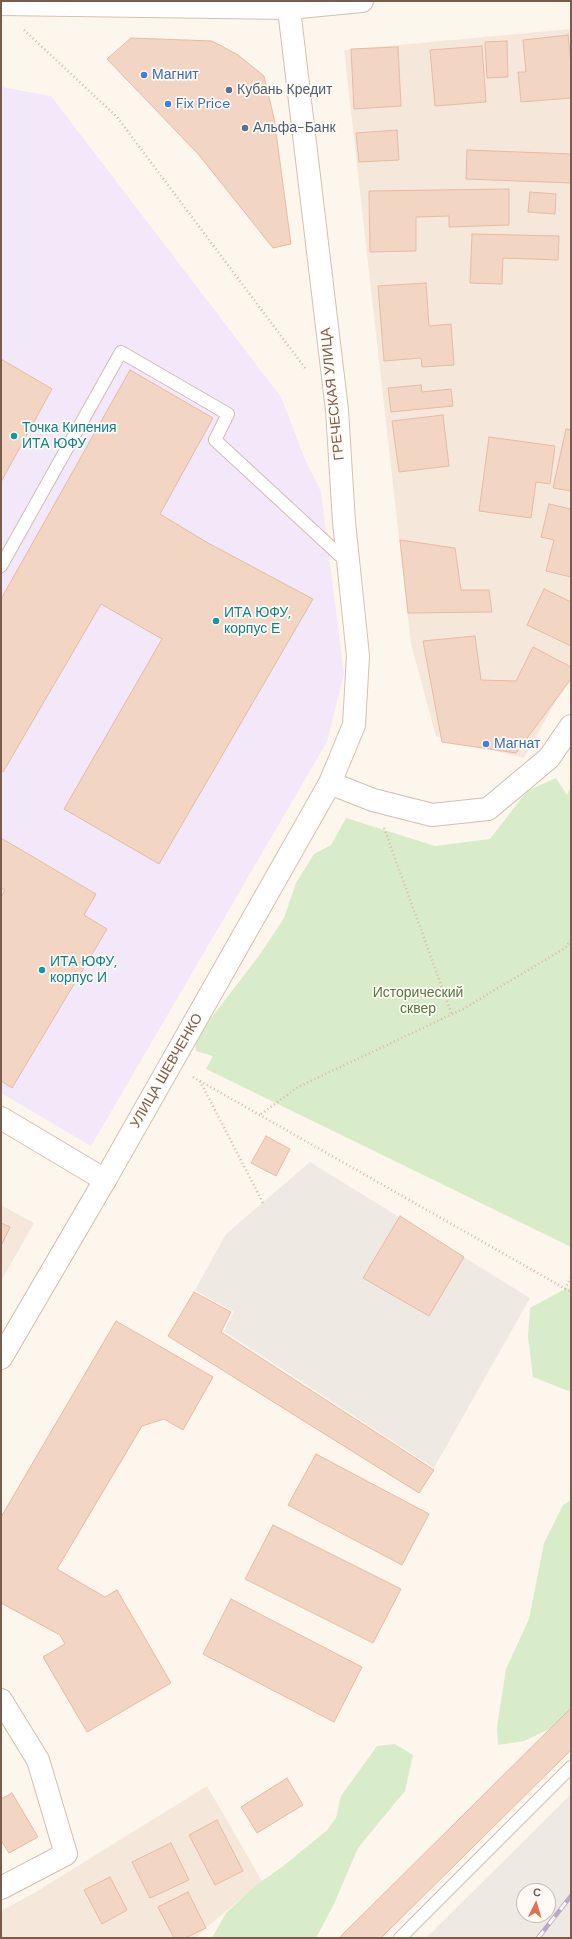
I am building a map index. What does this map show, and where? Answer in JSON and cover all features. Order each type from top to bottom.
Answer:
[{"type":"main road","points":[[1,4],[288,4],[362,1]]},
{"type":"main road","name":"ГРЕЧЕСКАЯ УЛИЦА","points":[[288,4],[337,410],[348,563],[358,656],[354,725],[330,783]]},
{"type":"main road","points":[[330,783],[373,800],[432,815],[488,809],[549,758],[571,726]]},
{"type":"main road","name":"УЛИЦА ШЕВЧЕНКО","points":[[1,1358],[106,1180],[330,783]]},
{"type":"main road","points":[[1,1118],[106,1180]]},
{"type":"main road","points":[[1,1700],[38,1760],[66,1854],[1,1888]]},
{"type":"lane","points":[[1,566],[121,352],[228,414],[215,440],[348,563]]},
{"type":"lane","points":[[400,1938],[571,1767]]},
{"type":"path","points":[[18,24],[117,117],[308,372]]},
{"type":"path","points":[[373,800],[452,1015]]},
{"type":"path","points":[[261,1114],[298,1087],[452,1015],[565,948],[571,940]]},
{"type":"path","points":[[171,1064],[571,1292]]},
{"type":"path","points":[[200,1080],[263,1202]]},
{"type":"path","points":[[565,1289],[571,1277]]},
{"type":"shaded area","points":[[571,29],[571,674],[524,758],[436,736],[411,644],[344,50]]},
{"type":"shaded area","points":[[1,87],[51,96],[281,397],[305,459],[321,492],[344,674],[327,742],[91,1146],[1,1093]]},
{"type":"shaded area","points":[[310,1162],[530,1298],[434,1468],[224,1331],[234,1312],[195,1290],[226,1234]]},
{"type":"shaded area","points":[[1,1205],[34,1223],[1,1281]]},
{"type":"shaded area","points":[[207,1786],[262,1881],[196,1938],[1,1938],[1,1911],[34,1893]]},
{"type":"shaded area","points":[[571,1794],[571,1938],[426,1938]]},
{"type":"green space","name":"Исторический сквер","points":[[556,778],[567,795],[571,787],[571,1247],[206,1069],[213,1056],[196,1051],[195,1039],[261,953],[284,918],[296,883],[314,854],[331,845],[346,818],[435,846],[490,839],[527,791]]},
{"type":"green space","points":[[571,1288],[571,1392],[533,1377],[528,1336],[530,1308],[565,1289]]},
{"type":"green space","points":[[571,1500],[571,1719],[524,1741],[498,1745],[497,1727],[506,1669],[529,1619],[544,1543],[563,1505]]},
{"type":"green space","points":[[395,1744],[413,1755],[405,1791],[358,1848],[334,1904],[316,1938],[212,1938],[226,1913],[256,1885],[282,1867],[326,1831],[336,1818],[341,1796],[377,1746]]},
{"type":"building","points":[[568,35],[571,64],[571,98],[521,102],[518,72],[526,72],[523,40]]},
{"type":"building","points":[[131,38],[212,41],[238,55],[264,76],[274,118],[291,244],[273,248],[199,155],[107,59]]},
{"type":"building","points":[[507,41],[508,77],[487,78],[485,42]]},
{"type":"building","points":[[482,46],[486,102],[435,106],[430,50]]},
{"type":"building","points":[[398,47],[401,106],[354,109],[351,49]]},
{"type":"building","points":[[397,130],[399,160],[359,162],[356,133]]},
{"type":"building","points":[[467,150],[571,154],[571,183],[466,179]]},
{"type":"building","points":[[509,189],[509,225],[449,227],[449,216],[416,217],[416,251],[370,252],[369,191]]},
{"type":"building","points":[[530,192],[556,194],[555,214],[528,212]]},
{"type":"building","points":[[472,234],[559,236],[558,260],[503,258],[502,284],[470,283]]},
{"type":"building","points":[[426,283],[429,326],[451,324],[454,365],[422,367],[421,358],[384,361],[378,286]]},
{"type":"building","name":"Точка Кипения ИТА ЮФУ","points":[[1,359],[52,389],[1,482]]},
{"type":"building","name":"ИТА ЮФУ, корпус Е","points":[[130,370],[213,418],[160,514],[208,543],[313,599],[159,864],[64,809],[162,639],[101,604],[3,772],[1,771],[1,599]]},
{"type":"building","points":[[421,385],[422,392],[451,389],[453,406],[391,412],[388,388]]},
{"type":"building","points":[[443,415],[449,466],[399,472],[392,421]]},
{"type":"building","points":[[566,429],[571,430],[571,491],[553,488]]},
{"type":"building","points":[[489,437],[555,446],[550,484],[536,482],[531,518],[479,511]]},
{"type":"building","points":[[549,504],[571,509],[571,577],[546,571],[554,540],[541,537]]},
{"type":"building","points":[[400,540],[455,548],[461,590],[489,590],[492,612],[408,613]]},
{"type":"building","points":[[544,589],[571,602],[571,646],[527,625]]},
{"type":"building","points":[[475,636],[481,680],[516,681],[533,647],[571,667],[571,679],[516,753],[442,742],[423,641]]},
{"type":"building","name":"ИТА ЮФУ, корпус И","points":[[1,838],[96,894],[84,915],[107,929],[12,1088],[1,1081],[1,897],[5,890],[1,888]]},
{"type":"building","points":[[266,1136],[290,1149],[276,1176],[251,1163]]},
{"type":"building","points":[[400,1216],[464,1257],[429,1316],[363,1278]]},
{"type":"building","points":[[1,1223],[10,1227],[1,1246]]},
{"type":"building","points":[[194,1292],[231,1312],[221,1332],[434,1470],[419,1493],[168,1336]]},
{"type":"building","points":[[116,1321],[213,1377],[183,1430],[164,1419],[142,1426],[57,1569],[105,1597],[117,1590],[171,1683],[87,1732],[43,1657],[65,1644],[60,1635],[1,1603],[1,1517]]},
{"type":"building","points":[[316,1454],[429,1514],[402,1565],[288,1505]]},
{"type":"building","points":[[273,1525],[401,1589],[373,1643],[245,1579]]},
{"type":"building","points":[[231,1599],[362,1667],[334,1722],[203,1654]]},
{"type":"building","points":[[571,1708],[571,1750],[381,1938],[339,1938]]},
{"type":"building","points":[[287,1778],[303,1805],[257,1833],[241,1807]]},
{"type":"building","points":[[12,1793],[38,1837],[9,1853],[1,1840],[1,1799]]},
{"type":"building","points":[[217,1820],[243,1871],[215,1885],[189,1835]]},
{"type":"building","points":[[171,1843],[189,1880],[150,1898],[132,1862]]},
{"type":"building","points":[[110,1877],[127,1910],[102,1924],[84,1890]]},
{"type":"building","points":[[188,1892],[206,1928],[185,1938],[174,1938],[158,1907]]},
{"type":"railway","points":[[538,1938],[571,1896]]},
{"type":"place","name":"Магнит","points":[[144,75]]},
{"type":"place","name":"Кубань Кредит","points":[[229,90]]},
{"type":"place","name":"Fix Price","points":[[168,104]]},
{"type":"place","name":"Альфа-Банк","points":[[245,128]]},
{"type":"place","name":"Точка Кипения ИТА ЮФУ","points":[[14,436]]},
{"type":"place","name":"ИТА ЮФУ, корпус Е","points":[[216,621]]},
{"type":"place","name":"Магнат","points":[[486,744]]},
{"type":"place","name":"ИТА ЮФУ, корпус И","points":[[42,970]]}]
